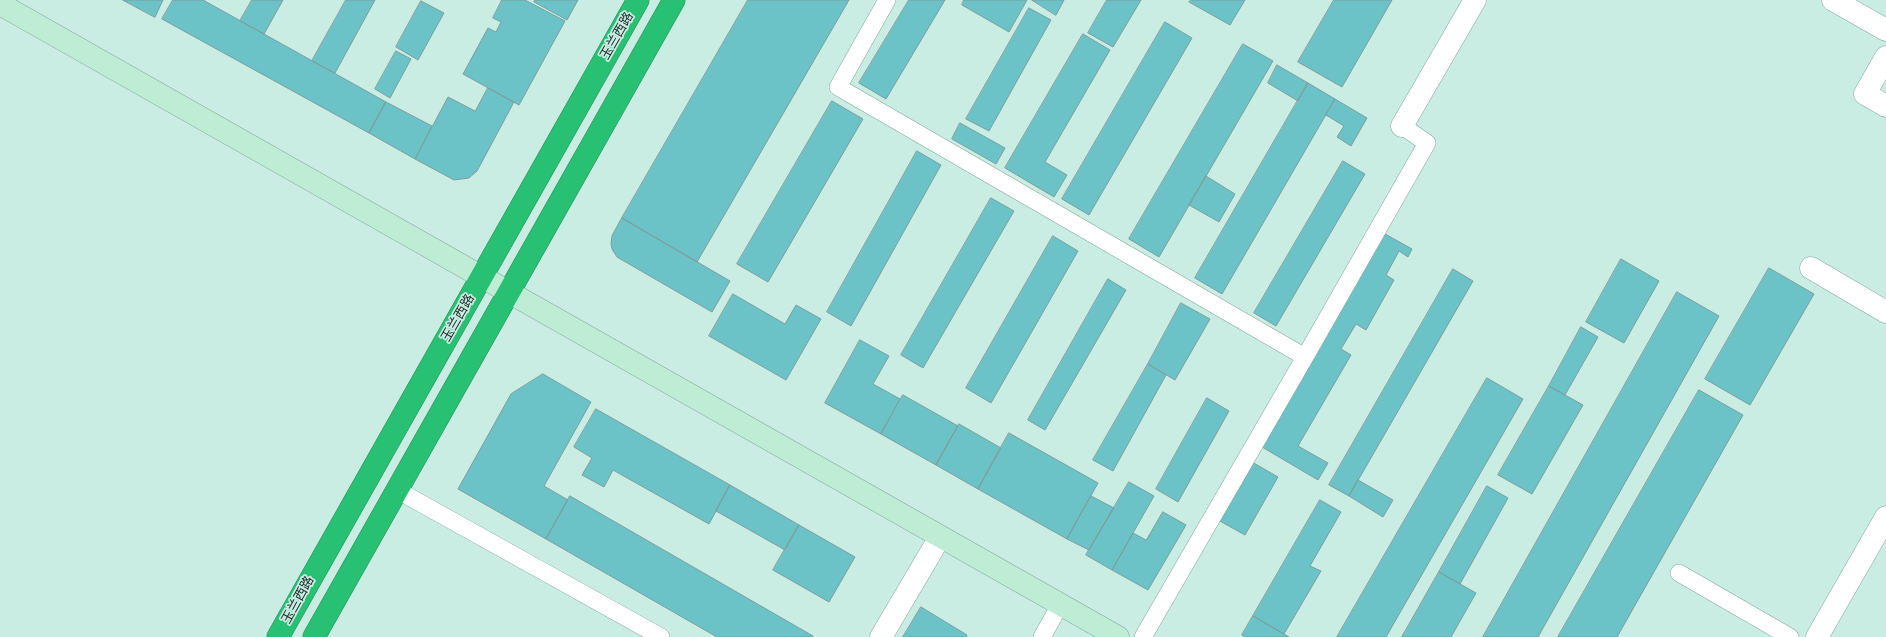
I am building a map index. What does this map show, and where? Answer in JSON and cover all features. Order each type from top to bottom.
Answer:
[{"type":"highway","name":"玉兰西路","points":[[278,637],[638,0]]},
{"type":"highway","points":[[314,637],[674,0]]},
{"type":"street","points":[[1402,126],[1475,0]]},
{"type":"street","points":[[1833,0],[1886,30]]},
{"type":"street","points":[[0,4],[1118,637]]},
{"type":"street","points":[[1886,57],[1865,94],[1886,106]]},
{"type":"street","points":[[1811,268],[1886,312]]},
{"type":"street","points":[[1817,637],[1886,517]]},
{"type":"street","points":[[881,637],[940,537]]},
{"type":"lane","points":[[887,0],[838,87],[1305,357]]},
{"type":"lane","points":[[1143,637],[1427,143],[1402,126]]},
{"type":"lane","points":[[397,490],[661,637]]},
{"type":"lane","points":[[1679,573],[1790,637]]},
{"type":"lane","points":[[1042,637],[1060,605]]},
{"type":"building","points":[[123,0],[163,0],[155,17]]},
{"type":"building","points":[[173,0],[203,0],[386,102],[369,133],[162,19]]},
{"type":"building","points":[[252,0],[283,0],[264,34],[240,21]]},
{"type":"building","points":[[346,0],[375,0],[335,73],[312,61]]},
{"type":"building","points":[[502,0],[525,0],[565,21],[519,105],[463,74],[488,28],[496,32],[501,22],[493,18]]},
{"type":"building","points":[[535,0],[578,0],[567,20],[534,2]]},
{"type":"building","points":[[748,0],[849,0],[697,262],[622,218]]},
{"type":"building","points":[[909,0],[945,0],[886,99],[859,83]]},
{"type":"building","points":[[964,0],[1027,0],[1009,32],[962,5]]},
{"type":"building","points":[[1032,0],[1064,0],[1056,15]]},
{"type":"building","points":[[1107,0],[1141,0],[1113,47],[1088,33]]},
{"type":"building","points":[[1191,0],[1245,0],[1230,25],[1189,2]]},
{"type":"building","points":[[1334,0],[1392,0],[1342,87],[1298,62]]},
{"type":"building","points":[[421,1],[444,13],[418,60],[396,47]]},
{"type":"building","points":[[1029,8],[1051,20],[989,131],[966,119]]},
{"type":"building","points":[[1165,22],[1192,38],[1089,215],[1062,199]]},
{"type":"building","points":[[1083,34],[1110,50],[1045,162],[1067,175],[1054,197],[1005,168]]},
{"type":"building","points":[[1243,44],[1273,61],[1159,257],[1129,239]]},
{"type":"building","points":[[396,51],[411,59],[390,98],[375,89]]},
{"type":"building","points":[[1277,65],[1308,83],[1298,101],[1268,83]]},
{"type":"building","points":[[1308,83],[1335,99],[1222,294],[1195,278]]},
{"type":"building","points":[[488,88],[514,102],[477,171],[469,178],[454,180],[415,159],[448,97],[475,111]]},
{"type":"building","points":[[1335,99],[1367,118],[1351,146],[1337,137],[1344,126],[1326,115]]},
{"type":"building","points":[[832,101],[863,119],[768,282],[737,264]]},
{"type":"building","points":[[386,102],[432,126],[415,159],[369,133]]},
{"type":"building","points":[[960,123],[1005,148],[996,164],[952,139]]},
{"type":"building","points":[[917,151],[941,165],[851,326],[827,312]]},
{"type":"building","points":[[1343,161],[1365,174],[1276,326],[1254,313]]},
{"type":"building","points":[[1206,176],[1235,194],[1219,222],[1189,205]]},
{"type":"building","points":[[991,198],[1014,211],[923,368],[901,355]]},
{"type":"building","points":[[622,218],[730,281],[712,312],[617,257],[612,249],[612,236]]},
{"type":"building","points":[[1385,234],[1412,249],[1408,257],[1399,251],[1386,275],[1394,280],[1366,330],[1356,324],[1341,349],[1351,355],[1298,446],[1328,463],[1318,480],[1262,447]]},
{"type":"building","points":[[1053,236],[1078,251],[991,403],[966,388]]},
{"type":"building","points":[[1621,259],[1659,281],[1624,343],[1586,322]]},
{"type":"building","points":[[1769,268],[1814,294],[1750,405],[1705,379]]},
{"type":"building","points":[[1453,269],[1473,281],[1349,496],[1329,485]]},
{"type":"building","points":[[1108,279],[1126,290],[1045,430],[1028,420]]},
{"type":"building","points":[[1677,292],[1719,316],[1538,637],[1483,637]]},
{"type":"building","points":[[733,294],[785,324],[796,305],[821,319],[786,380],[709,336]]},
{"type":"building","points":[[1181,303],[1210,319],[1175,380],[1148,364]]},
{"type":"building","points":[[1581,327],[1598,337],[1565,395],[1549,386]]},
{"type":"building","points":[[860,340],[889,356],[873,384],[900,399],[881,434],[825,403]]},
{"type":"building","points":[[1148,364],[1166,375],[1113,471],[1093,460]]},
{"type":"building","points":[[543,374],[591,402],[544,486],[568,500],[546,539],[458,489],[511,394]]},
{"type":"building","points":[[1487,378],[1523,399],[1386,637],[1337,637]]},
{"type":"building","points":[[1549,386],[1583,405],[1532,494],[1498,475]]},
{"type":"building","points":[[1699,390],[1743,415],[1617,637],[1558,637]]},
{"type":"building","points":[[903,395],[958,426],[936,465],[881,434]]},
{"type":"building","points":[[1207,398],[1229,411],[1178,502],[1156,489]]},
{"type":"building","points":[[596,409],[730,485],[709,524],[613,470],[604,487],[582,475],[592,458],[574,447]]},
{"type":"building","points":[[959,424],[1001,448],[978,489],[936,465]]},
{"type":"building","points":[[1009,433],[1098,483],[1067,539],[978,489]]},
{"type":"building","points":[[1252,462],[1278,477],[1245,535],[1218,520]]},
{"type":"building","points":[[1358,480],[1393,500],[1383,517],[1349,496]]},
{"type":"building","points":[[1129,482],[1154,496],[1112,570],[1086,555]]},
{"type":"building","points":[[730,485],[799,525],[785,550],[716,511]]},
{"type":"building","points":[[1487,486],[1508,498],[1460,584],[1439,572]]},
{"type":"building","points":[[570,496],[813,636],[717,637],[546,539]]},
{"type":"building","points":[[1091,496],[1114,508],[1089,550],[1067,539]]},
{"type":"building","points":[[1320,500],[1341,512],[1310,566],[1321,571],[1284,634],[1253,616]]},
{"type":"building","points":[[1163,512],[1186,525],[1148,590],[1112,570],[1133,533],[1146,540]]},
{"type":"building","points":[[799,525],[855,557],[829,602],[773,570]]},
{"type":"building","points":[[1439,572],[1476,593],[1451,637],[1402,637]]},
{"type":"building","points":[[921,607],[967,635],[966,637],[903,637]]},
{"type":"building","points":[[1253,616],[1289,637],[1245,637],[1242,635]]}]
